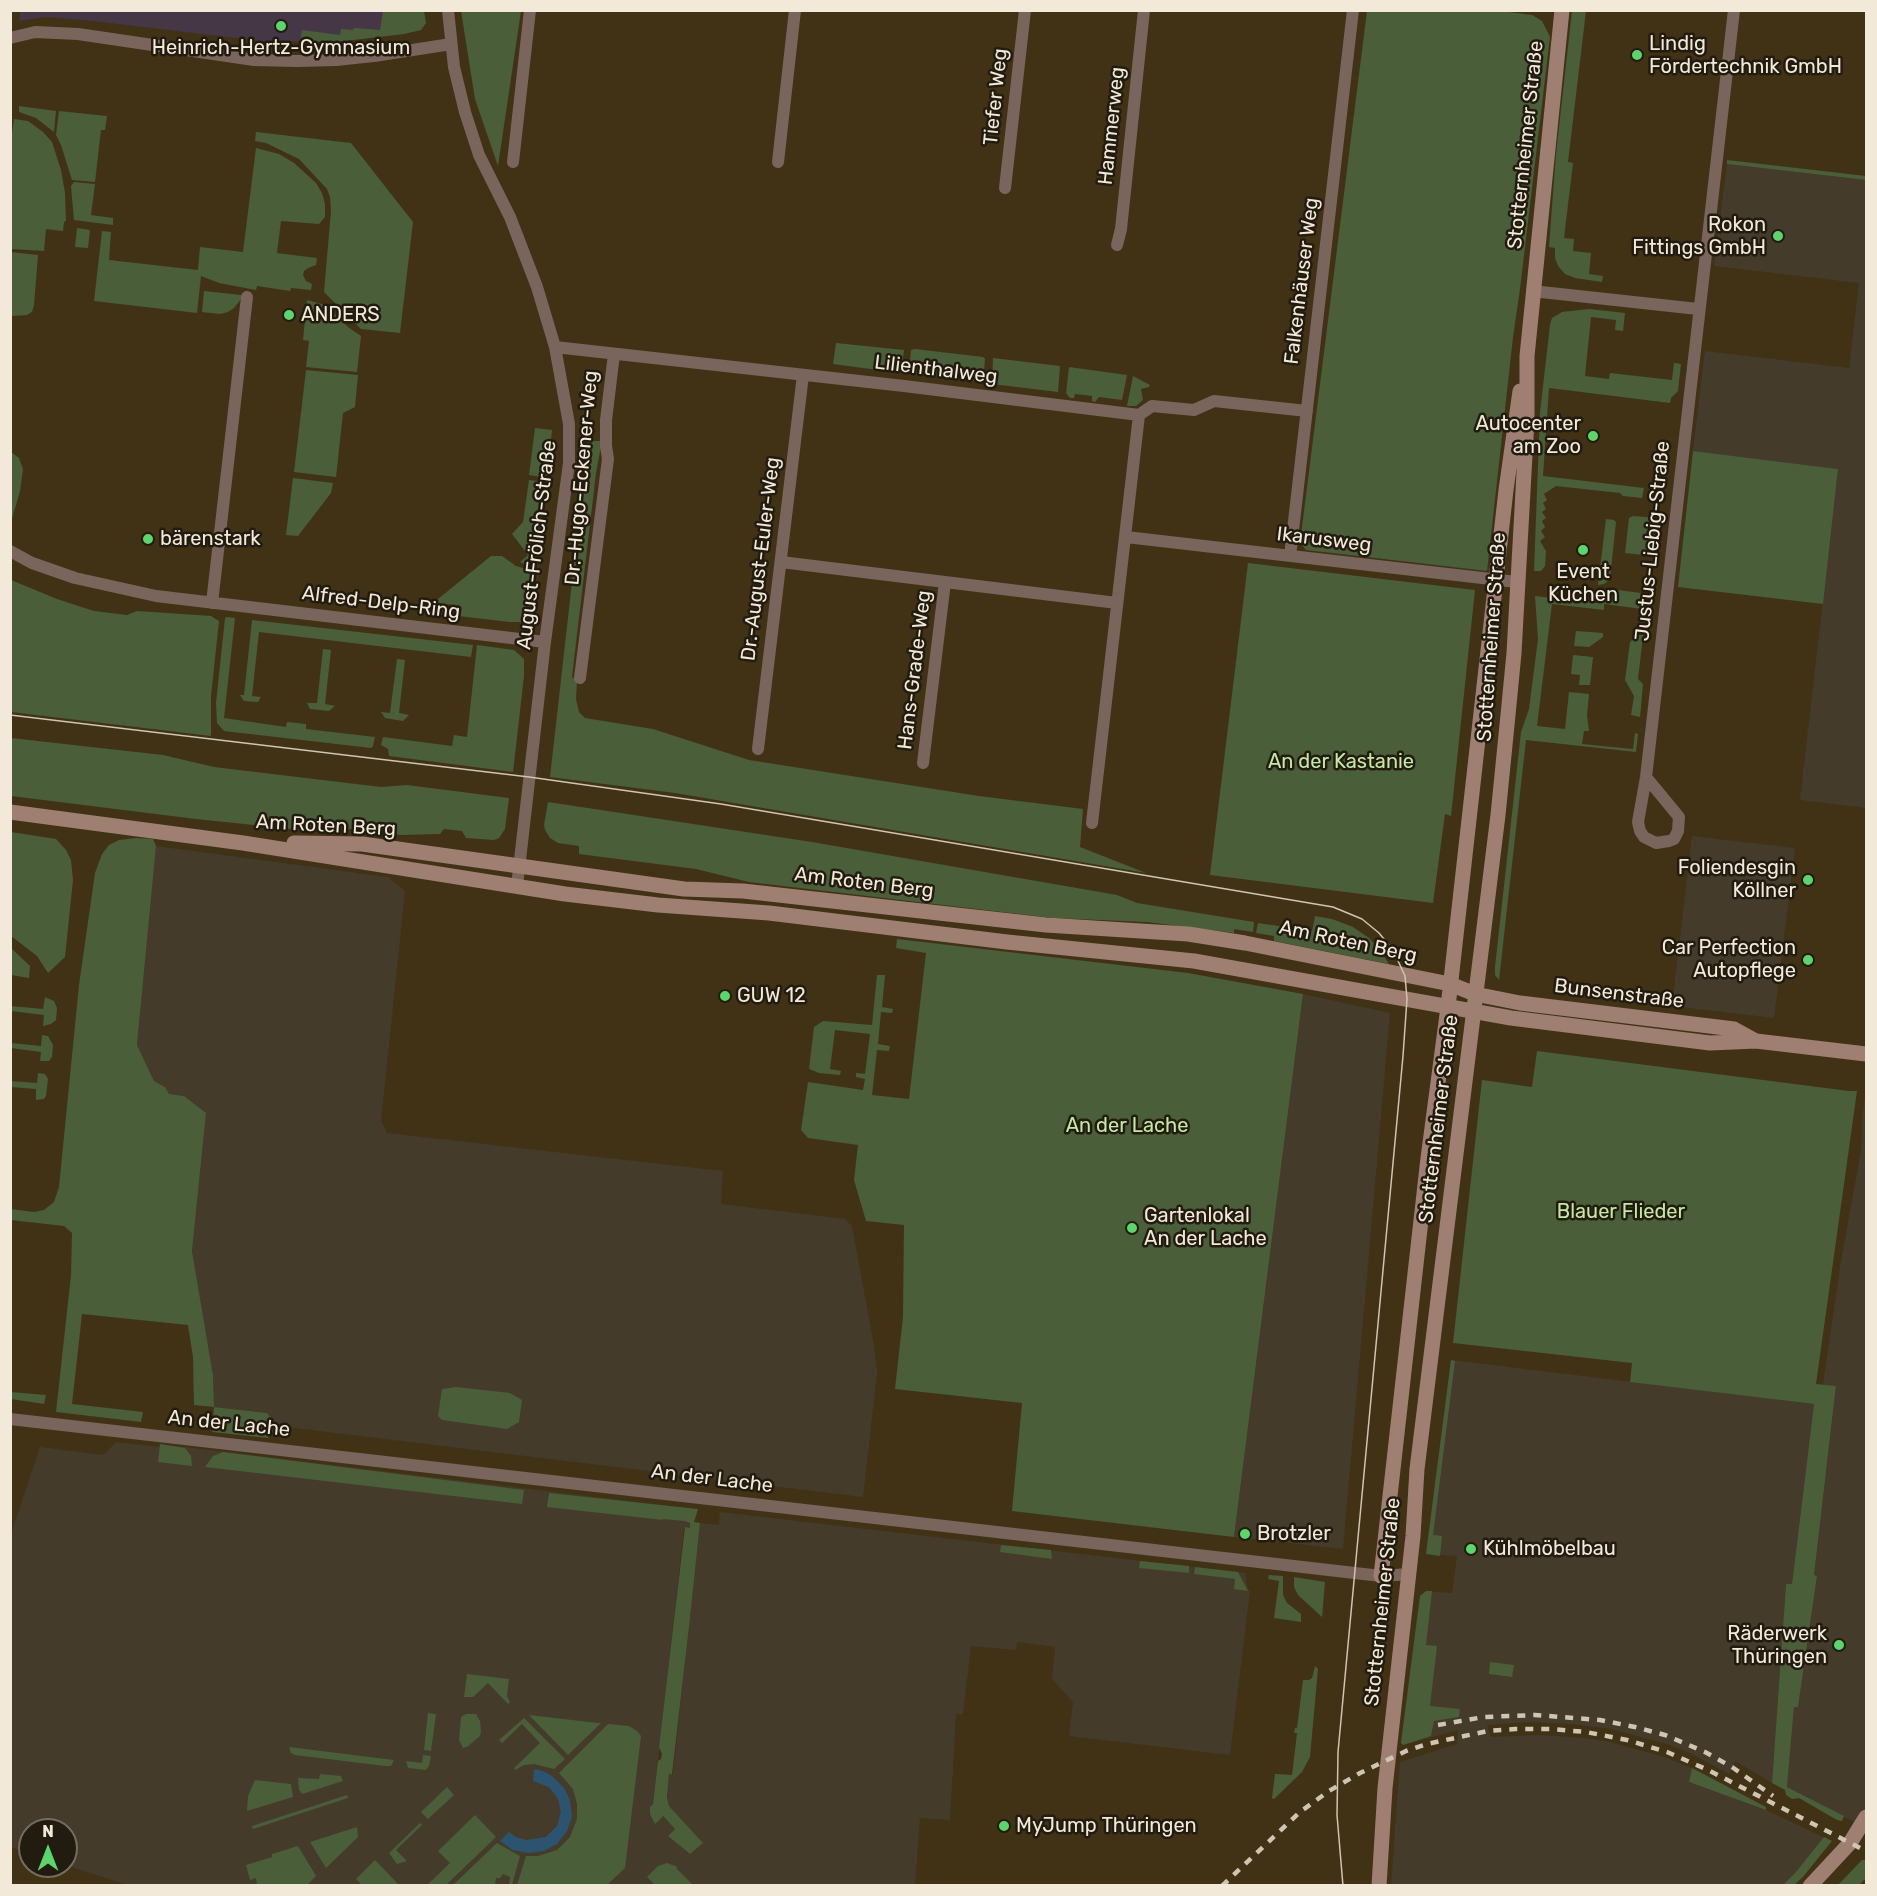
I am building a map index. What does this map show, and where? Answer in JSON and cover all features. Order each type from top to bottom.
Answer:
[{"type":"main road","name":"Stotternheimer Straße","points":[[1378,1886],[1385,1788],[1409,1574],[1417,1469],[1498,815],[1514,653],[1527,419],[1527,356],[1560,11]]},
{"type":"main road","name":"Stotternheimer Straße","points":[[1381,1576],[1496,580],[1516,417],[1527,356]]},
{"type":"main road","name":"Am Roten Berg","points":[[10,812],[243,843],[517,886],[658,905],[760,912],[1007,942],[1194,961],[1473,1011]]},
{"type":"main road","name":"Am Roten Berg","points":[[243,843],[362,844],[684,889],[743,891],[1046,925],[1188,934],[1256,945],[1450,984],[1475,994]]},
{"type":"main road","name":"Bunsenstraße","points":[[1475,994],[1520,1003],[1734,1029],[1756,1041]]},
{"type":"main road","name":"Bunsenstraße","points":[[1473,1011],[1511,1018],[1710,1043],[1756,1041],[1866,1054]]},
{"type":"main road","points":[[1810,1886],[1850,1843],[1866,1817]]},
{"type":"street","name":"August-Frölich-Straße","points":[[448,10],[457,83],[479,155],[510,217],[537,286],[555,347],[569,424],[569,463],[545,642],[517,886]]},
{"type":"street","points":[[513,162],[530,10]]},
{"type":"street","points":[[778,162],[795,10]]},
{"type":"street","name":"Tiefer Weg","points":[[1005,188],[1025,10]]},
{"type":"street","name":"Hammerweg","points":[[1117,245],[1121,229],[1144,10]]},
{"type":"street","name":"Falkenhäuser Weg","points":[[1290,556],[1353,10]]},
{"type":"street","name":"Justus-Liebig-Straße","points":[[1646,777],[1679,817],[1678,831],[1674,839],[1669,842],[1656,843],[1644,837],[1638,822],[1646,777],[1734,10]]},
{"type":"street","points":[[10,38],[35,32],[78,34],[255,60],[297,61],[374,56],[451,44]]},
{"type":"street","points":[[1532,291],[1698,309]]},
{"type":"street","points":[[212,603],[247,297]]},
{"type":"street","name":"Lilienthalweg","points":[[555,347],[1139,415],[1152,406],[1194,410],[1214,401],[1307,411]]},
{"type":"street","name":"Dr.-Hugo-Eckener-Weg","points":[[580,678],[608,459],[606,420],[614,354]]},
{"type":"street","name":"Dr.-August-Euler-Weg","points":[[758,749],[803,375]]},
{"type":"street","points":[[1092,823],[1139,415]]},
{"type":"street","name":"Ikarusweg","points":[[1126,537],[1517,582]]},
{"type":"street","name":"Alfred-Delp-Ring","points":[[10,551],[32,563],[75,578],[156,596],[545,642]]},
{"type":"street","name":"Hans-Grade-Weg","points":[[780,562],[1117,603]]},
{"type":"street","name":"Hans-Grade-Weg","points":[[923,763],[945,582]]},
{"type":"street","name":"An der Lache","points":[[10,1419],[1381,1576],[1409,1574]]},
{"type":"shaded area","name":"Heinrich-Hertz-Gymnasium","points":[[20,10],[423,10],[426,23],[421,30],[404,34],[336,42],[261,41],[46,17],[19,21]]},
{"type":"shaded area","points":[[1727,164],[1866,180],[1866,808],[1800,800],[1838,469],[1693,451],[1705,351],[1849,368],[1859,283],[1714,266]]},
{"type":"shaded area","points":[[1692,836],[1795,848],[1774,1018],[1672,1006]]},
{"type":"shaded area","points":[[156,846],[388,877],[405,891],[381,1121],[387,1133],[723,1171],[721,1204],[845,1219],[852,1226],[877,1374],[863,1497],[278,1426],[267,1413],[214,1407],[213,1375],[192,1251],[206,1113],[184,1096],[168,1094],[165,1087],[154,1081],[137,1045]]},
{"type":"shaded area","points":[[1303,994],[1390,1013],[1343,1549],[1234,1537]]},
{"type":"shaded area","points":[[1866,1090],[1866,1828],[1787,1787],[1794,1707],[1798,1706],[1817,1576],[1814,1575],[1836,1387],[1823,1385],[1841,1261],[1861,1151]]},
{"type":"shaded area","points":[[1451,1360],[1814,1404],[1792,1584],[1786,1584],[1772,1783],[1735,1761],[1729,1774],[1692,1754],[1667,1744],[1611,1729],[1531,1722],[1487,1725],[1491,1737],[1538,1735],[1585,1738],[1610,1742],[1664,1757],[1692,1768],[1689,1782],[1766,1810],[1832,1841],[1794,1886],[1391,1886],[1400,1762],[1457,1744],[1458,1730],[1403,1745],[1401,1743],[1420,1596],[1426,1591],[1452,1593],[1457,1556],[1426,1554]]},
{"type":"shaded area","points":[[116,1442],[159,1447],[160,1444],[694,1509],[690,1528],[684,1528],[653,1804],[650,1807],[655,1823],[662,1816],[675,1829],[668,1836],[690,1854],[703,1843],[669,1806],[667,1791],[669,1774],[673,1774],[700,1523],[719,1525],[720,1512],[1245,1573],[1250,1591],[1230,1755],[1069,1736],[1073,1702],[1052,1679],[1055,1647],[1017,1642],[1016,1650],[971,1646],[963,1714],[956,1714],[950,1820],[920,1818],[915,1885],[130,1886],[78,1869],[78,1818],[18,1818],[18,1850],[11,1847],[11,1534],[40,1447],[103,1455]]},
{"type":"green space","points":[[1493,10],[1532,15],[1542,21],[1550,37],[1487,571],[1306,550],[1300,543],[1367,11]]},
{"type":"green space","points":[[383,11],[424,11],[426,23],[421,30],[404,34],[336,42],[300,41],[302,30],[340,35],[341,29],[380,30]]},
{"type":"green space","points":[[461,11],[521,11],[498,166],[475,99]]},
{"type":"green space","points":[[1572,11],[1586,11],[1568,162],[1573,163],[1564,238],[1574,239],[1573,251],[1591,253],[1589,274],[1603,276],[1602,282],[1565,274],[1558,266],[1555,248],[1549,247],[1556,154]]},
{"type":"green space","points":[[19,106],[56,111],[54,132],[36,118],[19,112]]},
{"type":"green space","points":[[59,111],[107,116],[105,130],[101,130],[95,182],[72,180],[56,135]]},
{"type":"green space","points":[[14,119],[28,121],[43,132],[52,142],[61,170],[66,221],[63,231],[46,229],[44,251],[11,249],[10,147]]},
{"type":"green space","points":[[256,132],[351,143],[413,222],[400,333],[361,329],[324,292],[331,211],[327,189],[299,159],[266,143],[255,141]]},
{"type":"green space","points":[[256,148],[279,154],[294,163],[316,183],[322,193],[325,217],[319,224],[281,221],[277,253],[317,258],[316,265],[304,271],[303,275],[306,281],[312,284],[311,290],[291,288],[290,291],[257,286],[256,290],[219,283],[201,276],[197,313],[94,301],[102,231],[111,232],[109,260],[198,270],[200,247],[243,252]]},
{"type":"green space","points":[[1727,160],[1866,176],[1866,180],[1727,164]]},
{"type":"green space","points":[[74,182],[95,184],[91,215],[113,218],[113,225],[74,220],[71,186]]},
{"type":"green space","points":[[77,228],[90,230],[88,248],[75,247]]},
{"type":"green space","points":[[11,252],[38,255],[34,305],[32,312],[27,315],[11,316]]},
{"type":"green space","points":[[204,291],[241,295],[241,299],[228,312],[220,314],[202,312]]},
{"type":"green space","points":[[307,300],[325,305],[361,336],[357,372],[306,367],[309,341],[303,340]]},
{"type":"green space","points":[[1589,309],[1625,313],[1623,331],[1615,330],[1616,320],[1591,317],[1585,376],[1609,379],[1610,373],[1672,380],[1674,363],[1681,364],[1678,391],[1671,398],[1670,403],[1549,388],[1543,476],[1644,488],[1642,498],[1623,496],[1620,493],[1556,486],[1544,494],[1547,500],[1543,503],[1546,509],[1542,512],[1546,518],[1542,521],[1545,527],[1541,531],[1545,537],[1540,541],[1546,551],[1545,566],[1541,571],[1534,571],[1540,412],[1550,325],[1552,318],[1562,312]]},
{"type":"green space","points":[[836,343],[904,350],[901,373],[833,364]]},
{"type":"green space","points":[[911,350],[983,357],[985,359],[983,382],[909,373]]},
{"type":"green space","points":[[993,358],[1060,366],[1058,392],[992,384]]},
{"type":"green space","points":[[1069,367],[1127,375],[1122,400],[1099,397],[1095,402],[1092,401],[1092,396],[1075,394],[1074,398],[1070,398],[1066,393]]},
{"type":"green space","points":[[306,370],[358,375],[355,407],[343,413],[336,477],[294,472]]},
{"type":"green space","points":[[1133,376],[1150,385],[1141,389],[1143,400],[1136,406],[1127,406]]},
{"type":"green space","points":[[535,428],[552,430],[547,478],[529,475]]},
{"type":"green space","points":[[583,441],[602,441],[596,473],[572,677],[577,681],[576,699],[579,712],[585,718],[653,729],[749,760],[979,796],[1083,809],[1080,847],[1146,873],[675,793],[550,777],[585,467]]},
{"type":"green space","points":[[1693,451],[1838,469],[1823,604],[1678,587]]},
{"type":"green space","points":[[11,452],[19,458],[23,469],[20,491],[11,522]]},
{"type":"green space","points":[[293,478],[333,483],[331,493],[298,536],[286,535]]},
{"type":"green space","points":[[529,480],[546,482],[536,569],[520,562],[528,555],[512,534],[523,522]]},
{"type":"green space","points":[[1633,516],[1657,518],[1653,556],[1625,553],[1629,518]]},
{"type":"green space","points":[[1606,519],[1616,522],[1610,579],[1598,585]]},
{"type":"green space","points":[[491,556],[502,556],[516,566],[536,572],[528,619],[524,622],[510,622],[458,616],[458,606],[447,604],[446,615],[435,614],[438,599]]},
{"type":"green space","name":"An der Kastanie","points":[[1248,563],[1475,590],[1451,816],[1445,814],[1433,903],[1210,875]]},
{"type":"green space","points":[[11,580],[94,611],[127,615],[137,611],[211,616],[219,621],[211,696],[211,736],[11,712]]},
{"type":"green space","points":[[1618,590],[1648,594],[1638,679],[1643,684],[1640,717],[1631,715],[1634,696],[1625,680],[1630,642],[1640,632],[1642,609],[1604,604],[1604,610],[1552,604],[1537,726],[1565,729],[1569,692],[1589,694],[1587,715],[1589,731],[1584,731],[1582,744],[1633,749],[1635,733],[1638,734],[1636,752],[1526,740],[1499,980],[1495,975],[1495,967],[1521,732],[1529,709],[1538,639],[1535,596],[1596,603],[1609,599]]},
{"type":"green space","points":[[225,618],[235,618],[224,718],[286,727],[287,722],[306,724],[306,729],[375,737],[373,746],[371,748],[224,731],[217,723],[216,703]]},
{"type":"green space","points":[[252,620],[473,645],[471,657],[259,632],[252,696],[261,697],[258,702],[244,701],[240,695],[244,695]]},
{"type":"green space","points":[[1576,631],[1603,633],[1603,637],[1589,647],[1574,646]]},
{"type":"green space","points":[[477,645],[514,650],[524,659],[513,772],[389,756],[388,749],[381,745],[383,737],[452,746],[454,735],[467,737]]},
{"type":"green space","points":[[323,649],[331,650],[325,704],[335,706],[329,711],[310,709],[307,703],[317,703]]},
{"type":"green space","points":[[1573,655],[1593,657],[1590,685],[1579,685],[1580,675],[1571,674]]},
{"type":"green space","points":[[397,659],[405,660],[399,713],[409,715],[403,721],[385,718],[381,712],[390,713]]},
{"type":"green space","points":[[11,738],[163,755],[214,767],[381,787],[407,785],[509,798],[505,829],[499,838],[494,840],[466,838],[462,831],[444,829],[440,834],[400,835],[354,829],[302,830],[11,796]]},
{"type":"green space","points":[[548,802],[812,842],[1117,895],[1137,903],[1254,922],[1253,932],[1234,929],[1234,933],[1147,922],[1053,918],[749,882],[696,869],[579,854],[579,846],[558,843],[550,838],[545,830]]},
{"type":"green space","points":[[11,832],[56,839],[71,860],[73,880],[65,957],[48,973],[37,956],[11,936]]},
{"type":"green space","points":[[153,839],[156,846],[137,1045],[154,1081],[165,1087],[169,1094],[184,1096],[206,1113],[192,1251],[213,1375],[214,1407],[194,1405],[193,1357],[188,1325],[82,1314],[72,1404],[143,1412],[141,1422],[56,1412],[71,1275],[72,1233],[64,1226],[11,1220],[11,1209],[34,1212],[44,1210],[54,1202],[59,1187],[79,985],[95,873],[102,854],[109,845],[119,840]]},
{"type":"green space","points":[[1315,916],[1332,919],[1353,927],[1369,938],[1389,964],[1274,941],[1274,936],[1256,933],[1258,923],[1312,931]]},
{"type":"green space","name":"An der Lache","points":[[897,939],[1188,973],[1303,994],[1234,1537],[1012,1511],[1022,1403],[895,1389],[903,1317],[904,1225],[866,1221],[854,1180],[858,1145],[808,1138],[801,1130],[808,1082],[863,1090],[865,1079],[856,1077],[856,1073],[865,1074],[870,1034],[835,1030],[830,1069],[841,1071],[840,1075],[819,1073],[809,1069],[814,1027],[823,1021],[872,1025],[877,975],[885,975],[882,1007],[893,1009],[892,1013],[881,1012],[878,1044],[890,1046],[889,1051],[877,1050],[872,1095],[909,1099],[926,953],[896,948]]},
{"type":"green space","points":[[11,948],[30,966],[29,978],[11,975]]},
{"type":"green space","points":[[45,997],[54,1001],[57,1008],[56,1020],[51,1024],[43,1026],[44,1015],[11,1011],[11,1006],[43,1009]]},
{"type":"green space","points":[[42,1035],[48,1036],[53,1045],[52,1057],[49,1061],[40,1061],[41,1052],[11,1048],[11,1043],[41,1046]]},
{"type":"green space","name":"Blauer Flieder","points":[[1537,1051],[1857,1091],[1816,1384],[1836,1386],[1814,1575],[1817,1576],[1798,1707],[1794,1707],[1787,1787],[1844,1816],[1842,1821],[1799,1798],[1792,1799],[1786,1795],[1785,1790],[1772,1783],[1786,1584],[1792,1584],[1814,1404],[1630,1382],[1632,1363],[1453,1343],[1482,1080],[1532,1087]]},
{"type":"green space","points":[[38,1073],[45,1074],[48,1079],[44,1099],[36,1100],[36,1089],[11,1087],[11,1081],[37,1083]]},
{"type":"green space","points":[[1451,1360],[1455,1361],[1433,1535],[1442,1536],[1440,1556],[1426,1554]]},
{"type":"green space","points":[[456,1387],[510,1393],[522,1400],[519,1422],[507,1429],[442,1420],[438,1416],[442,1389]]},
{"type":"green space","points":[[11,1392],[46,1395],[44,1404],[11,1399]]},
{"type":"green space","points":[[214,1407],[267,1413],[278,1426],[268,1438],[212,1432]]},
{"type":"green space","points":[[160,1444],[185,1448],[191,1456],[192,1466],[158,1462]]},
{"type":"green space","points":[[223,1452],[524,1490],[522,1504],[205,1467],[213,1456]]},
{"type":"green space","points":[[549,1493],[698,1509],[694,1522],[700,1523],[690,1618],[672,1774],[669,1774],[667,1797],[669,1806],[703,1843],[690,1854],[668,1836],[675,1829],[663,1816],[655,1824],[650,1814],[650,1807],[653,1804],[658,1761],[662,1754],[659,1747],[685,1527],[690,1528],[690,1523],[547,1507]]},
{"type":"green space","points":[[1001,1545],[1051,1550],[1052,1559],[1000,1552]]},
{"type":"green space","points":[[1140,1561],[1189,1566],[1189,1573],[1139,1568]]},
{"type":"green space","points":[[1195,1567],[1238,1572],[1248,1591],[1234,1589],[1235,1579],[1194,1574]]},
{"type":"green space","points":[[1269,1575],[1283,1576],[1283,1595],[1287,1603],[1301,1614],[1301,1622],[1274,1618],[1279,1581],[1268,1579]]},
{"type":"green space","points":[[1294,1577],[1325,1582],[1322,1617],[1298,1595],[1294,1587]]},
{"type":"green space","points":[[1426,1591],[1432,1591],[1426,1645],[1437,1646],[1430,1706],[1460,1709],[1459,1717],[1434,1721],[1431,1736],[1403,1745],[1401,1743],[1420,1596]]},
{"type":"green space","points":[[1490,1662],[1514,1665],[1512,1677],[1489,1674]]},
{"type":"green space","points":[[1315,1666],[1318,1669],[1310,1757],[1302,1772],[1274,1799],[1272,1798],[1275,1774],[1292,1775],[1297,1733],[1294,1733],[1297,1728],[1303,1680],[1312,1678]]},
{"type":"green space","points":[[467,1674],[509,1679],[507,1696],[510,1702],[508,1704],[488,1683],[473,1697],[464,1697]]},
{"type":"green space","points":[[428,1713],[436,1714],[431,1751],[424,1750]]},
{"type":"green space","points":[[466,1714],[476,1714],[480,1721],[481,1731],[480,1736],[463,1748],[459,1740],[461,1717]]},
{"type":"green space","points":[[529,1715],[598,1723],[601,1723],[568,1755]]},
{"type":"green space","points":[[524,1718],[565,1759],[554,1769],[534,1764],[524,1765],[515,1770],[514,1768],[540,1743],[522,1724],[502,1743],[499,1740]]},
{"type":"green space","points":[[608,1724],[629,1726],[641,1736],[625,1868],[607,1885],[517,1885],[526,1856],[538,1856],[557,1850],[570,1837],[577,1819],[577,1804],[573,1789],[559,1773]]},
{"type":"green space","points":[[289,1747],[394,1760],[391,1766],[385,1766],[295,1755],[291,1753]]},
{"type":"green space","points":[[423,1755],[431,1756],[426,1770],[408,1768],[406,1761],[422,1763]]},
{"type":"green space","points":[[1692,1768],[1766,1807],[1766,1810],[1689,1782]]},
{"type":"green space","points":[[320,1774],[341,1776],[343,1781],[302,1794],[299,1790],[298,1778],[319,1779]]},
{"type":"green space","points":[[255,1780],[291,1784],[293,1797],[247,1811],[248,1796]]},
{"type":"green space","points":[[447,1787],[454,1795],[428,1819],[421,1812]]},
{"type":"green space","points":[[347,1795],[348,1798],[253,1829],[252,1826]]},
{"type":"green space","points":[[475,1815],[496,1837],[446,1885],[427,1885],[450,1863],[438,1851]]},
{"type":"green space","points":[[420,1823],[422,1825],[396,1850],[407,1861],[397,1864],[389,1853]]},
{"type":"green space","points":[[357,1827],[358,1837],[326,1868],[310,1842]]},
{"type":"green space","points":[[1824,1837],[1832,1841],[1802,1878],[1794,1885],[1783,1885],[1796,1872]]},
{"type":"green space","points":[[497,1843],[520,1856],[512,1885],[509,1885],[510,1877],[503,1874],[500,1878],[496,1878],[495,1885],[453,1885]]},
{"type":"green space","points":[[298,1846],[316,1876],[307,1885],[257,1885],[256,1878],[250,1880],[246,1865]]},
{"type":"green space","points":[[375,1860],[399,1885],[362,1885],[356,1879]]},
{"type":"green space","points":[[1862,1860],[1866,1860],[1866,1880],[1859,1885],[1838,1885]]},
{"type":"green space","points":[[667,1863],[678,1867],[676,1868],[693,1885],[655,1885],[647,1877],[658,1866]]},
{"type":"water","points":[[534,1769],[552,1776],[564,1788],[570,1800],[572,1817],[567,1831],[557,1844],[544,1851],[528,1853],[513,1850],[500,1841],[509,1832],[526,1840],[546,1837],[557,1826],[561,1812],[558,1799],[549,1787],[533,1781]]},
{"type":"tram line","points":[[10,715],[529,777],[721,804],[1333,907],[1362,919],[1379,933],[1393,950],[1405,976],[1407,999],[1338,1752],[1337,1815],[1343,1886]]},
{"type":"railway","points":[[1438,1725],[1484,1717],[1535,1715],[1600,1720],[1635,1727],[1665,1735],[1705,1752],[1732,1767],[1773,1796]]},
{"type":"railway","points":[[1222,1886],[1300,1812],[1329,1791],[1360,1773],[1406,1751],[1427,1744],[1488,1731],[1515,1729],[1586,1732],[1627,1740],[1667,1752],[1708,1770],[1866,1851]]},
{"type":"place","name":"Heinrich-Hertz-Gymnasium","points":[[281,26]]},
{"type":"place","name":"Lindig Fördertechnik GmbH","points":[[1637,55]]},
{"type":"place","name":"Rokon Fittings GmbH","points":[[1778,236]]},
{"type":"place","name":"ANDERS","points":[[289,315]]},
{"type":"place","name":"Autocenter am Zoo","points":[[1593,436]]},
{"type":"place","name":"bärenstark","points":[[148,539]]},
{"type":"place","name":"Event Küchen","points":[[1583,550]]},
{"type":"place","name":"Foliendesgin Köllner","points":[[1808,880]]},
{"type":"place","name":"Car Perfection Autopflege","points":[[1808,960]]},
{"type":"place","name":"GUW 12","points":[[725,996]]},
{"type":"place","name":"Gartenlokal An der Lache","points":[[1132,1228]]},
{"type":"place","name":"Brotzler","points":[[1245,1534]]},
{"type":"place","name":"Kühlmöbelbau","points":[[1471,1549]]},
{"type":"place","name":"Räderwerk Thüringen","points":[[1839,1645]]},
{"type":"place","name":"MyJump Thüringen","points":[[1004,1826]]}]
